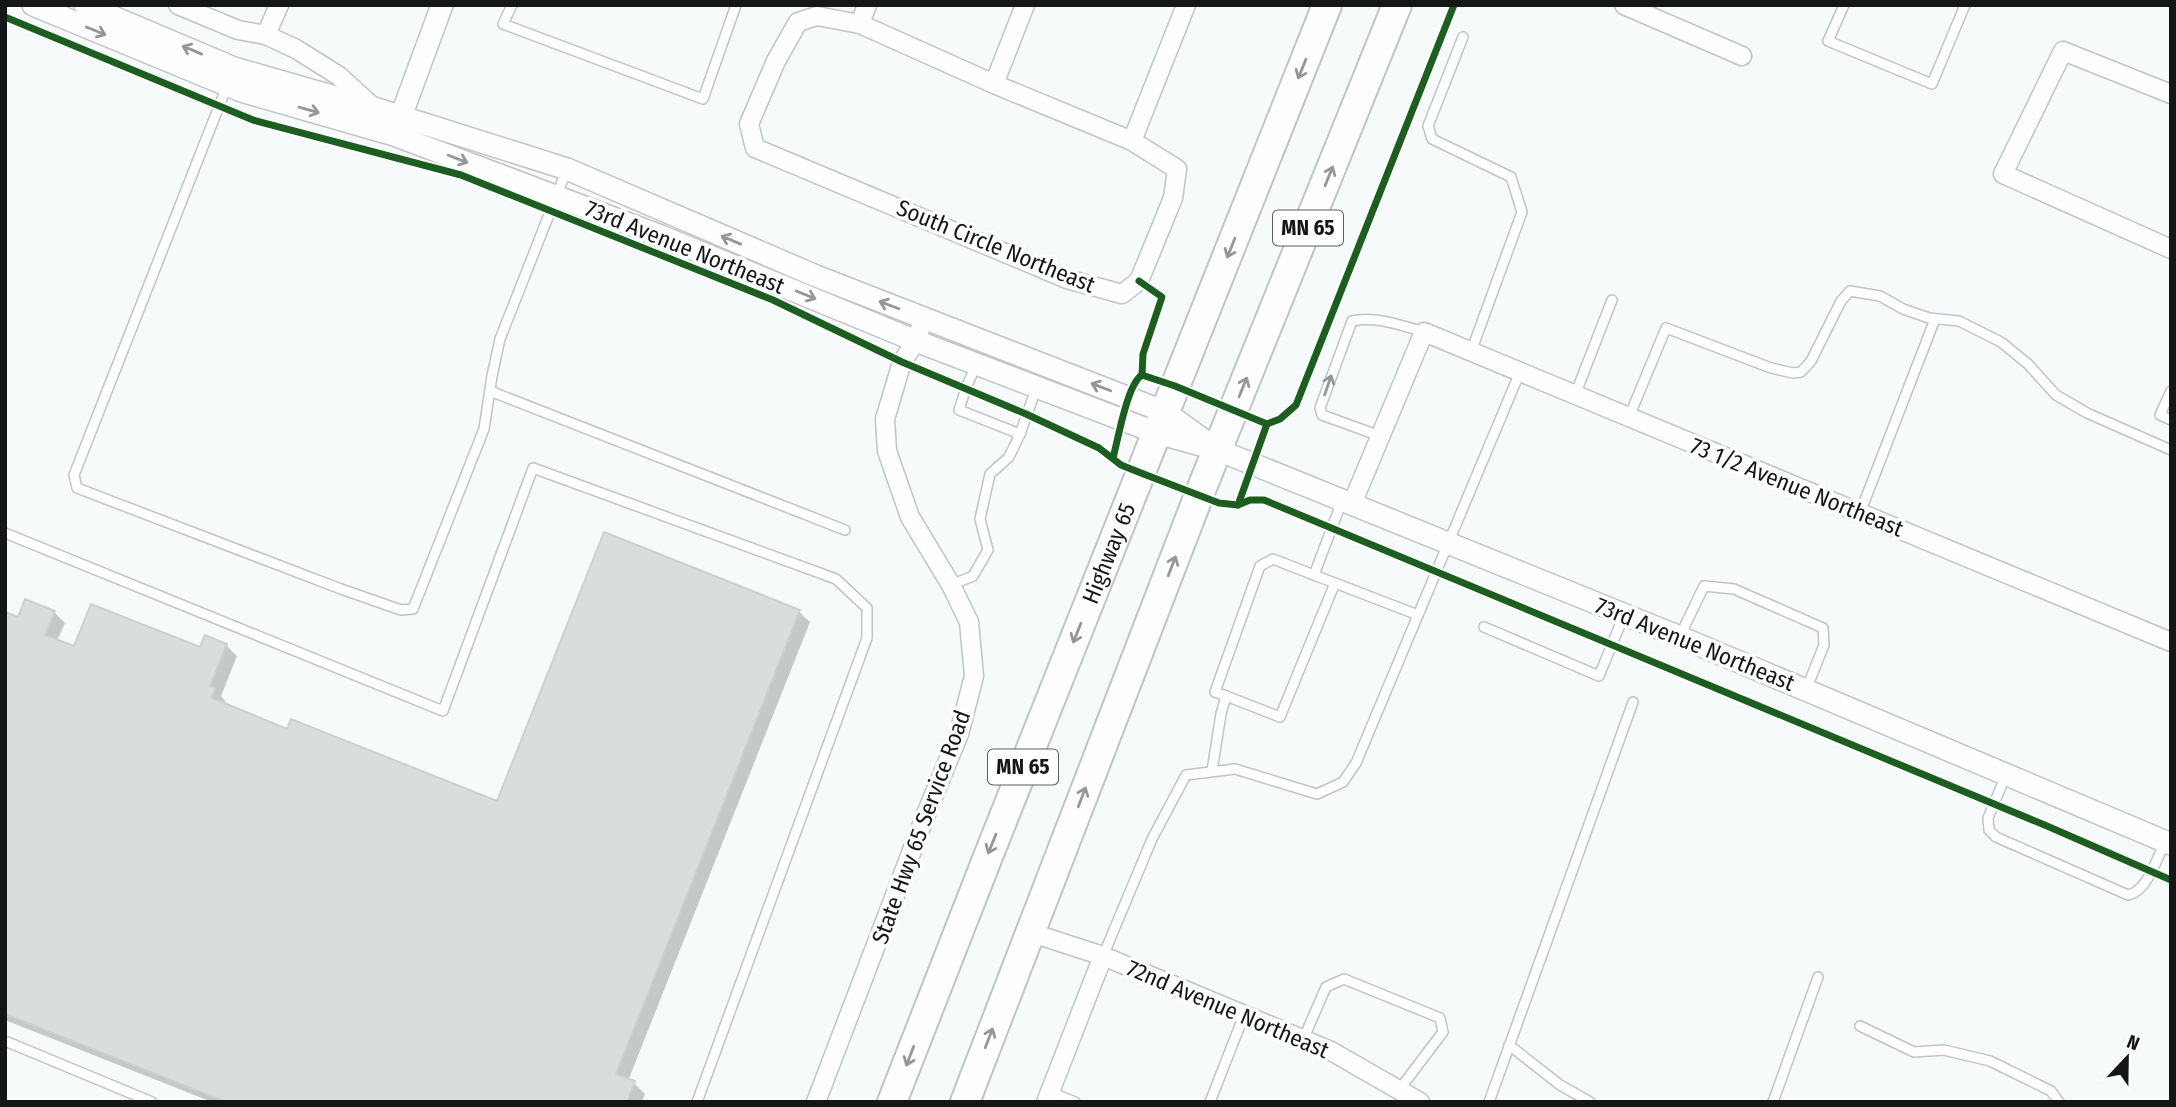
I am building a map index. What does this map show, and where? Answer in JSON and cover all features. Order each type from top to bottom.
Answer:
[{"type":"highway","name":"Highway 65","points":[[892,1102],[1328,5]]},
{"type":"highway","name":"MN 65","points":[[965,1102],[1218,450],[1397,5]]},
{"type":"street","name":"73rd Avenue Northeast","points":[[33,5],[231,76],[397,126],[567,169],[816,276],[924,318],[1218,450],[1680,637],[2168,843]]},
{"type":"street","name":"73rd Avenue Northeast","points":[[85,5],[231,76],[374,108]]},
{"type":"street","name":"73rd Avenue Northeast","points":[[178,5],[238,30],[266,35],[296,50],[339,76],[397,126],[556,196],[1037,387],[1161,423]]},
{"type":"street","points":[[266,35],[279,5]]},
{"type":"street","points":[[397,126],[442,5]]},
{"type":"street","points":[[860,24],[867,5]]},
{"type":"street","points":[[994,84],[1025,5]]},
{"type":"street","points":[[1132,141],[1186,5]]},
{"type":"street","points":[[1625,5],[1742,56]]},
{"type":"street","name":"South Circle Northeast","points":[[817,16],[860,24],[994,84],[1132,141],[1177,169],[1173,198],[1139,281],[1122,294],[1067,279],[755,148],[749,124],[776,61],[798,22],[817,16]]},
{"type":"street","points":[[2171,93],[2063,51],[2003,174],[2171,250]]},
{"type":"street","name":"State Hwy 65 Service Road","points":[[816,1102],[959,734],[974,676],[969,622],[951,585],[910,517],[887,451],[885,419],[902,362],[916,341],[924,318]]},
{"type":"street","points":[[1347,503],[1380,436],[1424,332]]},
{"type":"street","name":"73 1/2 Avenue Northeast","points":[[1424,332],[2171,642]]},
{"type":"street","name":"72nd Avenue Northeast","points":[[1029,932],[1103,956],[1331,1051],[1420,1102]]},
{"type":"street","points":[[1048,1097],[1103,956]]},
{"type":"lane","points":[[512,5],[503,24],[703,99],[736,5]]},
{"type":"lane","points":[[1844,5],[1828,41],[1932,84],[1965,5]]},
{"type":"lane","points":[[1463,37],[1428,126],[1432,139],[1511,177],[1522,212],[1471,352]]},
{"type":"lane","points":[[231,76],[74,475],[77,488],[401,610],[413,609],[484,429],[500,339],[567,169]]},
{"type":"lane","points":[[1629,417],[1666,328],[1771,368],[1801,372],[1811,361],[1841,300],[1850,291],[1880,296],[1903,309],[1935,319],[1959,321],[2001,342],[2028,364],[2056,395],[2087,413],[2171,450]]},
{"type":"lane","points":[[1575,395],[1612,300]]},
{"type":"lane","points":[[1380,436],[1322,415],[1320,408],[1352,321],[1365,318],[1386,321],[1424,332]]},
{"type":"lane","points":[[1860,513],[1935,319]]},
{"type":"lane","points":[[977,364],[959,410],[1020,434]]},
{"type":"lane","points":[[1103,956],[1152,839],[1186,775],[1235,769],[1317,794],[1343,782],[1356,763],[1520,372]]},
{"type":"lane","points":[[951,585],[973,576],[988,550],[980,519],[990,474],[1009,457],[1037,387]]},
{"type":"lane","points":[[490,391],[845,530]]},
{"type":"lane","points":[[2171,391],[2160,415],[2171,420]]},
{"type":"lane","points":[[5,533],[443,710],[533,468],[836,579],[867,608],[867,638],[697,1102]]},
{"type":"lane","points":[[1314,575],[1347,503]]},
{"type":"lane","points":[[1335,583],[1280,718],[1215,692],[1260,566],[1273,559],[1418,615]]},
{"type":"lane","points":[[1680,637],[1704,586],[1734,589],[1823,628],[1824,645],[1806,690]]},
{"type":"lane","points":[[1484,627],[1599,676],[1624,615]]},
{"type":"lane","points":[[1212,771],[1226,696]]},
{"type":"lane","points":[[1489,1102],[1633,702]]},
{"type":"lane","points":[[2007,773],[1988,818],[1989,830],[1996,837],[2128,895],[2134,894],[2141,887],[2168,843]]},
{"type":"lane","points":[[1773,1102],[1818,977]]},
{"type":"lane","points":[[1303,1040],[1326,987],[1344,979],[1440,1018],[1443,1032],[1399,1090]]},
{"type":"lane","points":[[1210,1102],[1244,1015]]},
{"type":"lane","points":[[1860,1027],[1914,1052],[1944,1050],[1990,1061],[2051,1091],[2059,1102]]},
{"type":"lane","points":[[5,1041],[152,1102]]},
{"type":"lane","points":[[1509,1045],[1560,1085],[1590,1102]]},
{"type":"lane","points":[[1048,1097],[1075,1102]]},
{"type":"building","points":[[604,532],[800,610],[616,1074],[635,1081],[627,1102],[226,1102],[5,1014],[5,612],[18,617],[25,599],[55,611],[45,635],[74,646],[91,604],[200,647],[205,635],[227,644],[210,686],[215,688],[212,698],[287,729],[291,719],[497,801]]},
{"type":"cycle path","points":[[1267,424],[1280,419],[1296,405],[1454,5]]},
{"type":"cycle path","points":[[5,17],[253,120],[461,175],[773,300],[902,362],[1099,448],[1121,465],[1219,503],[1238,505],[1250,500],[1264,500],[2171,880]]},
{"type":"cycle path","points":[[1139,281],[1162,297],[1143,354],[1142,375]]},
{"type":"cycle path","points":[[1113,458],[1120,426],[1137,380],[1142,375],[1175,386],[1267,424],[1238,505]]}]
